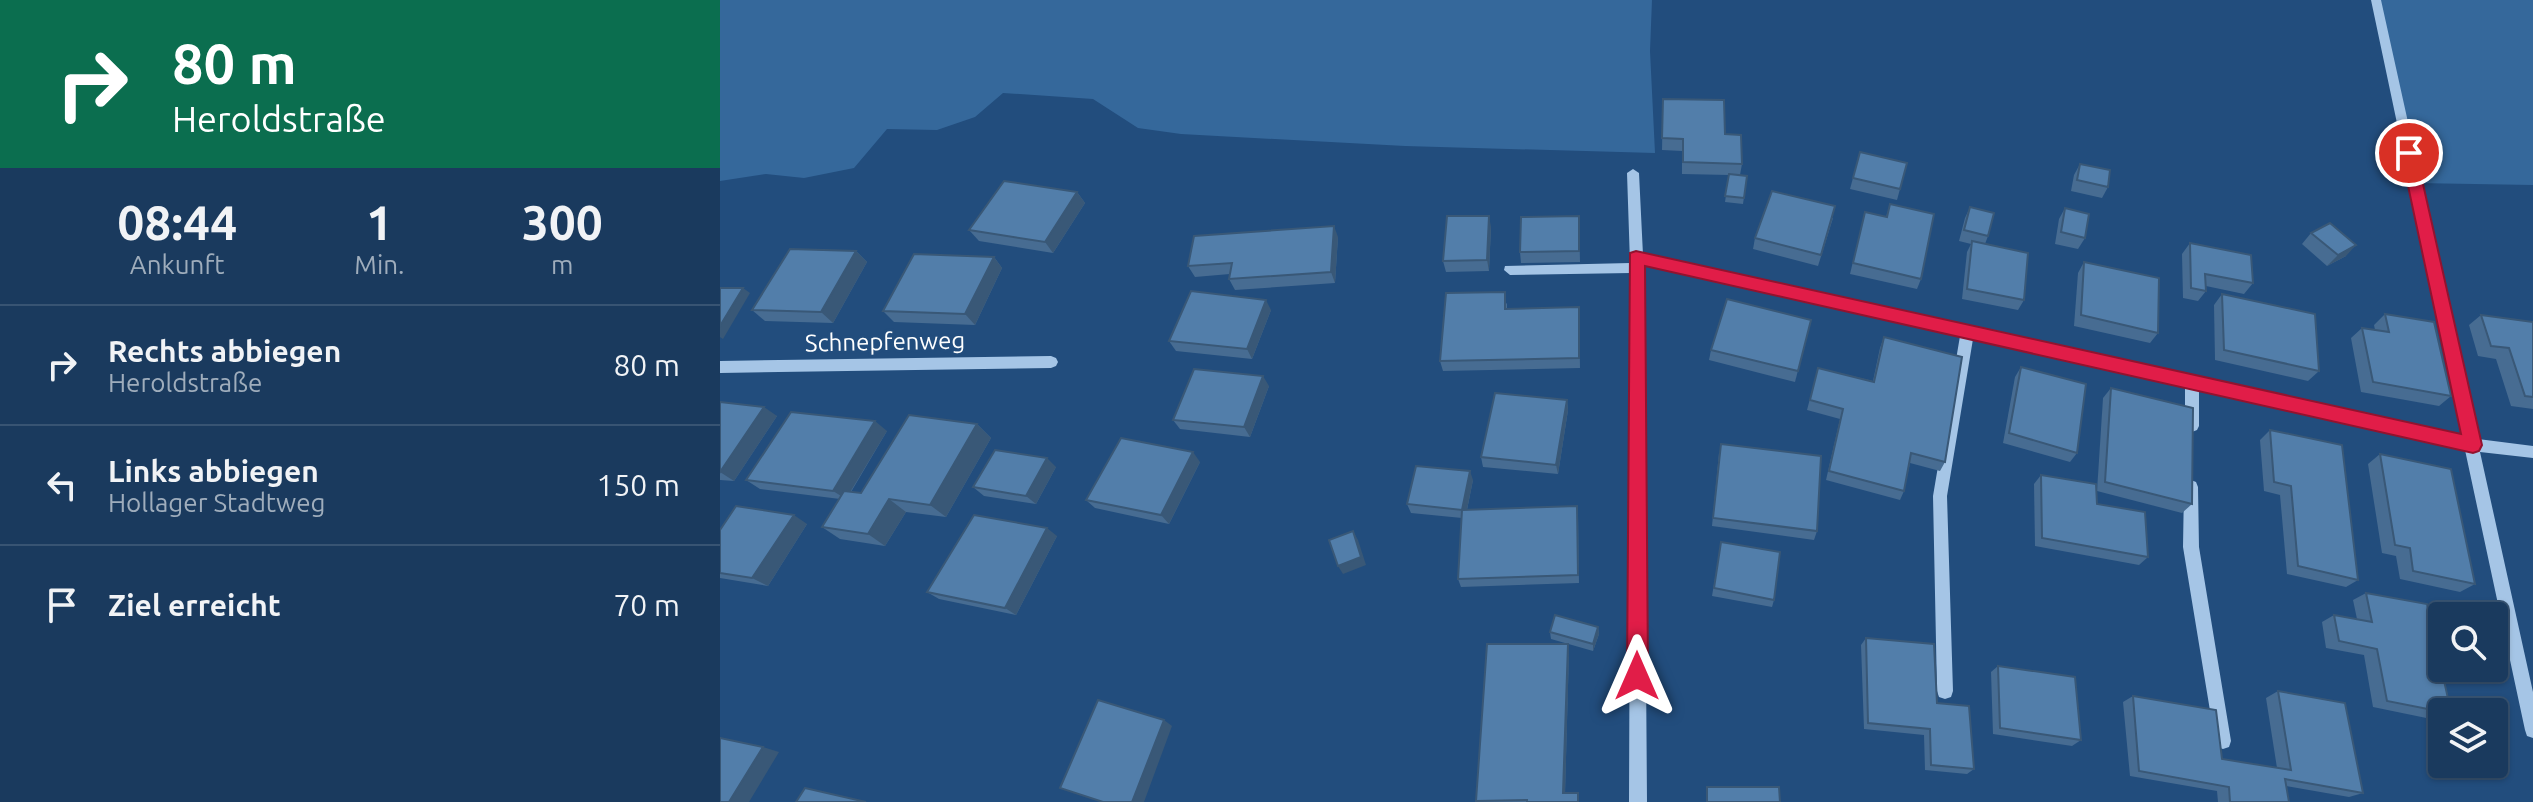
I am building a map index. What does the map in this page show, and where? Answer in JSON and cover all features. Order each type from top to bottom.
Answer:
[{"type":"street","points":[[2376,0],[2533,730]]},
{"type":"street","points":[[1633,173],[1638,802]]},
{"type":"street","points":[[1510,270],[1636,263],[1967,332],[2473,445],[2533,452]]},
{"type":"street","points":[[1945,691],[1940,496],[1967,332]]},
{"type":"street","name":"Schnepfenweg","points":[[720,367],[1051,362]]},
{"type":"street","points":[[2192,382],[2192,442]]},
{"type":"street","points":[[2191,472],[2191,547],[2223,741]]},
{"type":"shaded area","points":[[720,0],[1652,0],[1650,51],[1655,153],[1405,146],[1181,134],[1138,128],[1093,99],[1003,93],[975,117],[937,130],[887,129],[854,168],[804,178],[766,174],[720,181]]},
{"type":"shaded area","points":[[2376,0],[2533,0],[2533,185],[2415,183]]},
{"type":"building","points":[[1663,99],[1724,100],[1725,134],[1741,135],[1742,164],[1683,162],[1683,139],[1662,138]]},
{"type":"building","points":[[1860,152],[1907,163],[1900,189],[1853,178]]},
{"type":"building","points":[[2080,164],[2110,170],[2108,187],[2077,180]]},
{"type":"building","points":[[1729,174],[1747,176],[1744,198],[1725,196]]},
{"type":"building","points":[[1004,181],[1077,192],[1045,242],[969,230]]},
{"type":"building","points":[[1772,191],[1835,206],[1821,255],[1755,238]]},
{"type":"building","points":[[1890,204],[1934,214],[1921,279],[1853,263],[1865,212],[1887,217]]},
{"type":"building","points":[[1970,207],[1994,213],[1988,236],[1964,230]]},
{"type":"building","points":[[2065,208],[2089,214],[2085,238],[2061,232]]},
{"type":"building","points":[[1447,216],[1489,216],[1487,260],[1443,261]]},
{"type":"building","points":[[1579,216],[1579,251],[1520,252],[1521,217]]},
{"type":"building","points":[[2330,223],[2356,245],[2338,255],[2311,233]]},
{"type":"building","points":[[1334,226],[1331,272],[1229,279],[1232,263],[1188,266],[1194,236]]},
{"type":"building","points":[[1972,241],[2028,253],[2024,300],[1967,289]]},
{"type":"building","points":[[2190,243],[2251,255],[2253,283],[2205,274],[2206,291],[2191,288]]},
{"type":"building","points":[[790,249],[856,251],[821,312],[752,310]]},
{"type":"building","points":[[914,254],[994,257],[965,314],[883,311]]},
{"type":"building","points":[[2084,262],[2159,278],[2158,333],[2081,315]]},
{"type":"building","points":[[720,288],[743,288],[720,326]]},
{"type":"building","points":[[1191,291],[1266,300],[1247,349],[1169,341]]},
{"type":"building","points":[[1505,292],[1505,309],[1579,307],[1579,358],[1440,361],[1446,293]]},
{"type":"building","points":[[2222,294],[2315,314],[2319,371],[2224,350]]},
{"type":"building","points":[[1727,299],[1811,320],[1798,371],[1711,350]]},
{"type":"building","points":[[2385,314],[2434,322],[2451,396],[2373,382],[2362,328],[2389,332]]},
{"type":"building","points":[[2481,315],[2533,322],[2533,397],[2525,396],[2509,348],[2491,346]]},
{"type":"building","points":[[1884,337],[1962,357],[1945,462],[1911,453],[1904,491],[1829,471],[1843,409],[1810,400],[1818,368],[1874,382]]},
{"type":"building","points":[[2021,367],[2086,384],[2077,453],[2009,433]]},
{"type":"building","points":[[1194,369],[1263,376],[1244,427],[1173,420]]},
{"type":"building","points":[[2111,388],[2193,408],[2192,504],[2105,482]]},
{"type":"building","points":[[1495,393],[1567,400],[1556,465],[1481,457]]},
{"type":"building","points":[[720,402],[764,407],[720,472]]},
{"type":"building","points":[[791,412],[875,421],[833,491],[746,480]]},
{"type":"building","points":[[909,415],[977,424],[930,505],[889,499],[868,534],[822,527],[844,491],[861,493]]},
{"type":"building","points":[[2270,430],[2342,445],[2358,580],[2298,566],[2291,486],[2274,482]]},
{"type":"building","points":[[1121,438],[1193,452],[1161,515],[1086,500]]},
{"type":"building","points":[[1721,444],[1821,456],[1817,531],[1713,518]]},
{"type":"building","points":[[995,450],[1047,458],[1026,496],[973,487]]},
{"type":"building","points":[[2380,454],[2451,469],[2475,584],[2413,571],[2410,548],[2395,545]]},
{"type":"building","points":[[1416,466],[1470,471],[1462,510],[1407,504]]},
{"type":"building","points":[[2041,475],[2096,484],[2097,504],[2145,512],[2148,557],[2042,538]]},
{"type":"building","points":[[736,506],[794,515],[752,578],[720,573],[720,530]]},
{"type":"building","points":[[1577,506],[1578,575],[1458,579],[1462,510]]},
{"type":"building","points":[[974,515],[1047,528],[1005,608],[927,592]]},
{"type":"building","points":[[1353,531],[1361,557],[1338,566],[1329,540]]},
{"type":"building","points":[[1721,542],[1780,552],[1774,600],[1714,588]]},
{"type":"building","points":[[2366,593],[2427,604],[2428,682],[2444,682],[2448,698],[2428,698],[2428,709],[2387,701],[2377,649],[2339,641],[2334,615],[2372,622]]},
{"type":"building","points":[[1555,615],[1598,627],[1593,644],[1550,632]]},
{"type":"building","points":[[1866,638],[1934,644],[1937,703],[1969,706],[1974,769],[1931,765],[1930,729],[1868,723]]},
{"type":"building","points":[[1487,644],[1568,644],[1563,793],[1578,793],[1578,802],[1476,801]]},
{"type":"building","points":[[1998,666],[2075,677],[2081,740],[2000,728]]},
{"type":"building","points":[[2278,691],[2345,703],[2363,793],[2285,779],[2289,802],[2230,802],[2229,787],[2139,771],[2133,696],[2216,710],[2222,759],[2291,770]]},
{"type":"building","points":[[1098,700],[1164,720],[1132,802],[1103,802],[1060,788]]},
{"type":"building","points":[[720,738],[763,747],[729,802],[720,802]]},
{"type":"building","points":[[1707,787],[1779,787],[1780,802],[1707,802]]},
{"type":"building","points":[[805,788],[866,802],[796,802]]},
{"type":"route","points":[[1637,676],[1636,258],[2473,445],[2409,153]]}]
